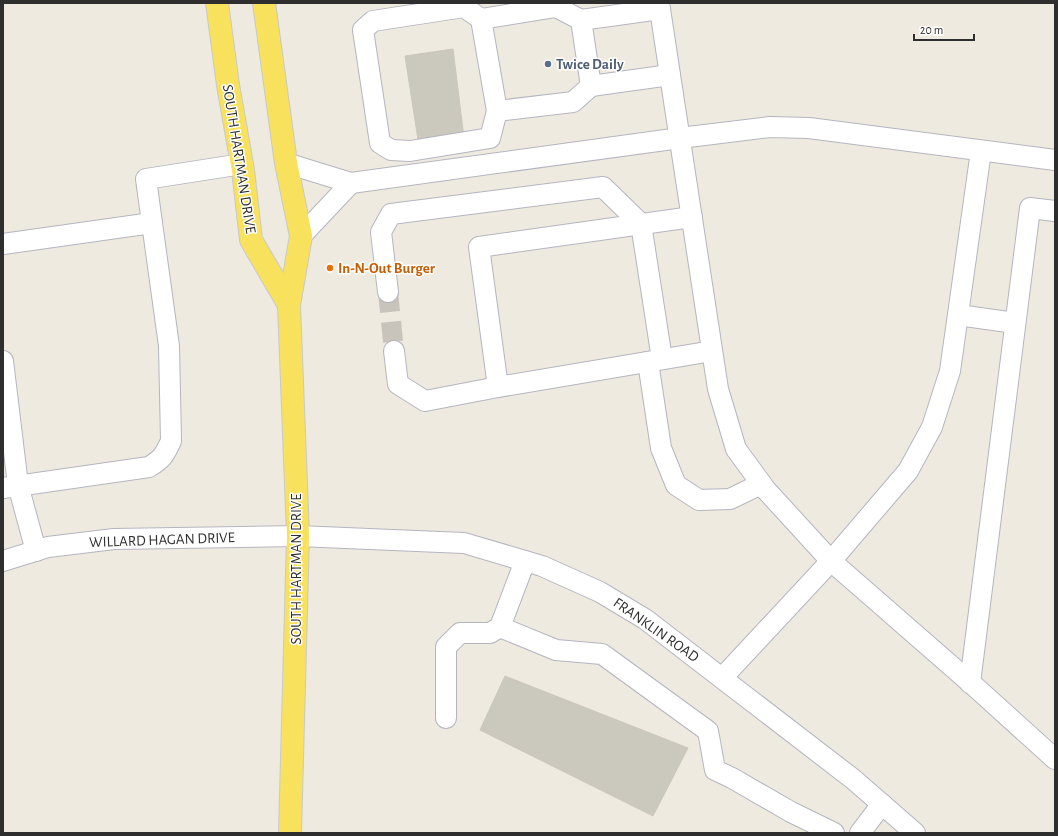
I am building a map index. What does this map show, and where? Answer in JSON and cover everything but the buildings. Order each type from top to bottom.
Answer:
[{"type":"main road","name":"SOUTH HARTMAN DRIVE","points":[[217,3],[228,85],[242,164],[251,240],[289,305]]},
{"type":"main road","name":"SOUTH HARTMAN DRIVE","points":[[264,3],[286,163],[301,236],[289,305],[298,536],[290,833]]},
{"type":"street","points":[[481,19],[497,111],[490,138],[410,151],[391,150],[380,143],[364,30],[373,21],[464,7],[481,19],[556,7],[581,20],[660,6],[718,389],[736,449],[761,484],[831,561],[1055,760]]},
{"type":"street","points":[[581,20],[591,86]]},
{"type":"street","points":[[497,111],[573,102],[591,86],[670,75]]},
{"type":"street","points":[[286,163],[351,183],[770,127],[809,128],[1055,160]]},
{"type":"street","points":[[722,678],[831,561],[908,471],[932,427],[950,370],[981,150]]},
{"type":"street","points":[[10,487],[149,467],[161,459],[167,451],[171,441],[169,346],[146,179],[242,164]]},
{"type":"street","points":[[301,236],[351,183]]},
{"type":"street","points":[[388,292],[381,232],[391,214],[603,187],[641,224],[655,360],[660,448],[676,485],[700,500],[707,500],[730,499],[761,484]]},
{"type":"street","points":[[970,683],[1030,208],[1055,211]]},
{"type":"street","points":[[498,387],[480,247],[692,218]]},
{"type":"street","points":[[3,244],[152,223]]},
{"type":"street","points":[[958,315],[1015,323]]},
{"type":"street","points":[[394,351],[398,384],[425,401],[498,387],[712,351]]},
{"type":"street","points":[[3,361],[10,487],[36,551]]},
{"type":"street","name":"WILLARD HAGAN DRIVE","points":[[3,561],[48,548],[114,538],[298,536]]},
{"type":"street","name":"FRANKLIN ROAD","points":[[298,536],[464,544],[542,566],[600,592],[645,619],[853,779],[915,833]]},
{"type":"street","points":[[446,718],[446,646],[460,633],[490,633],[500,627],[525,561]]},
{"type":"street","points":[[500,627],[556,650],[602,654],[708,731],[715,770],[732,778],[791,812],[834,833]]},
{"type":"street","points":[[860,833],[882,804]]},
{"type":"tunnel","points":[[388,292],[394,351]]},
{"type":"place","name":"Twice Daily","points":[[548,64]]},
{"type":"place","name":"In-N-Out Burger","points":[[330,268]]}]
